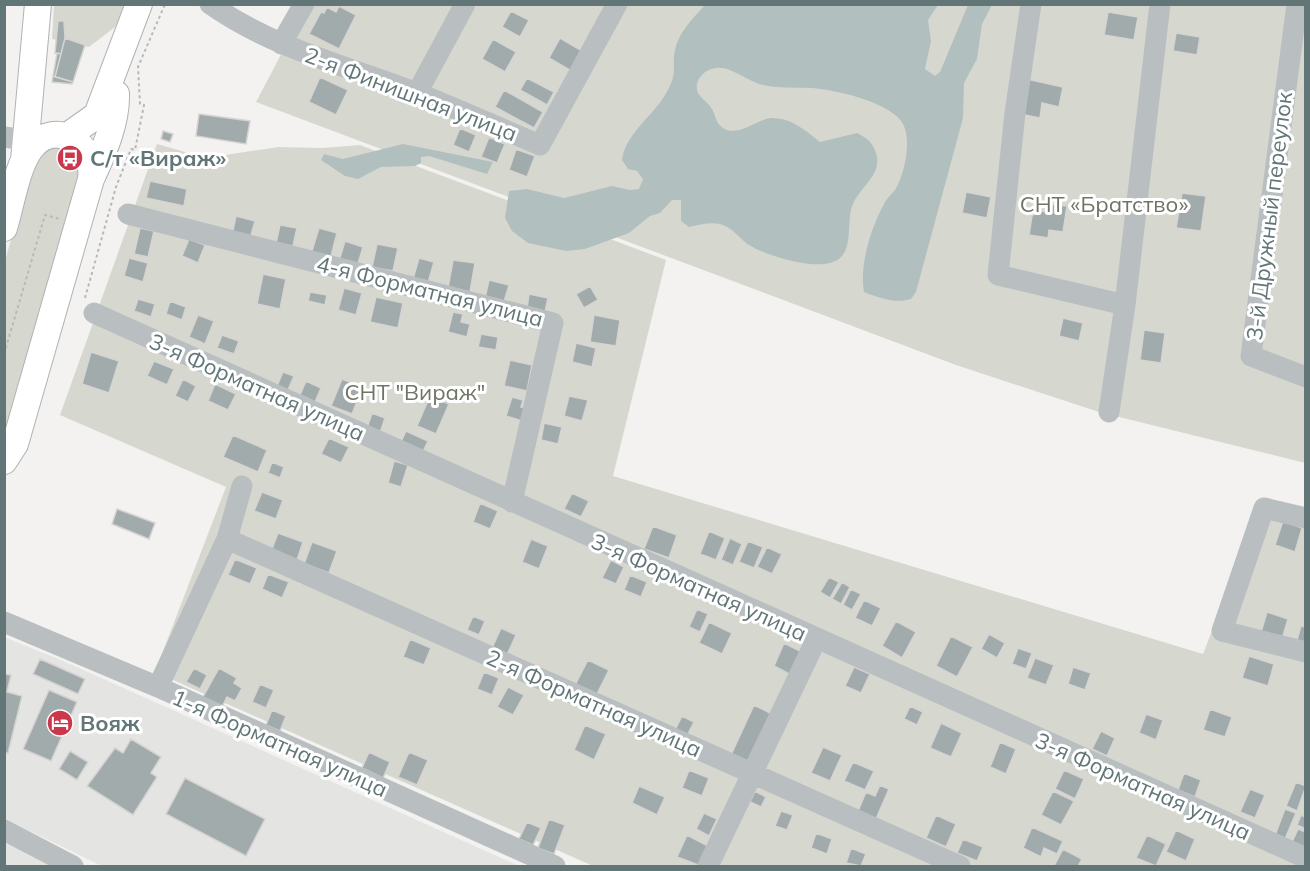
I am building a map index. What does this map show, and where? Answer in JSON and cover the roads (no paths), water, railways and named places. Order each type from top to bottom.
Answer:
[{"type":"main road","points":[[4,228],[18,146],[31,93],[38,4]]},
{"type":"main road","points":[[18,146],[63,136],[97,115],[105,100],[115,63],[139,4]]},
{"type":"main road","points":[[4,461],[15,444],[91,179],[105,149],[116,104],[115,63]]},
{"type":"main road","points":[[31,93],[43,116],[63,136],[79,143],[87,152],[92,164],[91,179]]},
{"type":"street","name":"2-я Финишная улица","points":[[210,4],[228,17],[281,44],[417,93],[540,145],[617,4]]},
{"type":"street","points":[[281,44],[304,4]]},
{"type":"street","points":[[417,93],[465,4]]},
{"type":"street","points":[[1031,4],[1015,113],[998,275],[1125,305]]},
{"type":"street","points":[[1109,412],[1125,305],[1160,4]]},
{"type":"street","name":"3-й Дружный переулок","points":[[1297,4],[1251,357],[1305,377]]},
{"type":"street","name":"4-я Форматная улица","points":[[128,214],[553,322],[512,502]]},
{"type":"street","name":"3-я Форматная улица","points":[[94,313],[816,640],[1305,858]]},
{"type":"street","points":[[158,687],[227,539],[242,486]]},
{"type":"street","points":[[1305,518],[1264,508],[1222,631],[1305,652]]},
{"type":"street","name":"2-я Форматная улица","points":[[227,539],[960,867]]},
{"type":"street","name":"1-я Форматная улица","points":[[4,622],[158,687],[555,867]]},
{"type":"street","points":[[708,867],[816,640]]},
{"type":"street","points":[[4,830],[73,867]]},
{"type":"place","name":"С/т «Вираж»","points":[[70,158]]},
{"type":"place","name":"Вояж","points":[[60,723]]},
{"type":"park label","name":"СНТ «Братство»","points":[[1104,204]]},
{"type":"park label","name":"СНТ \"Вираж\"","points":[[415,392]]}]
